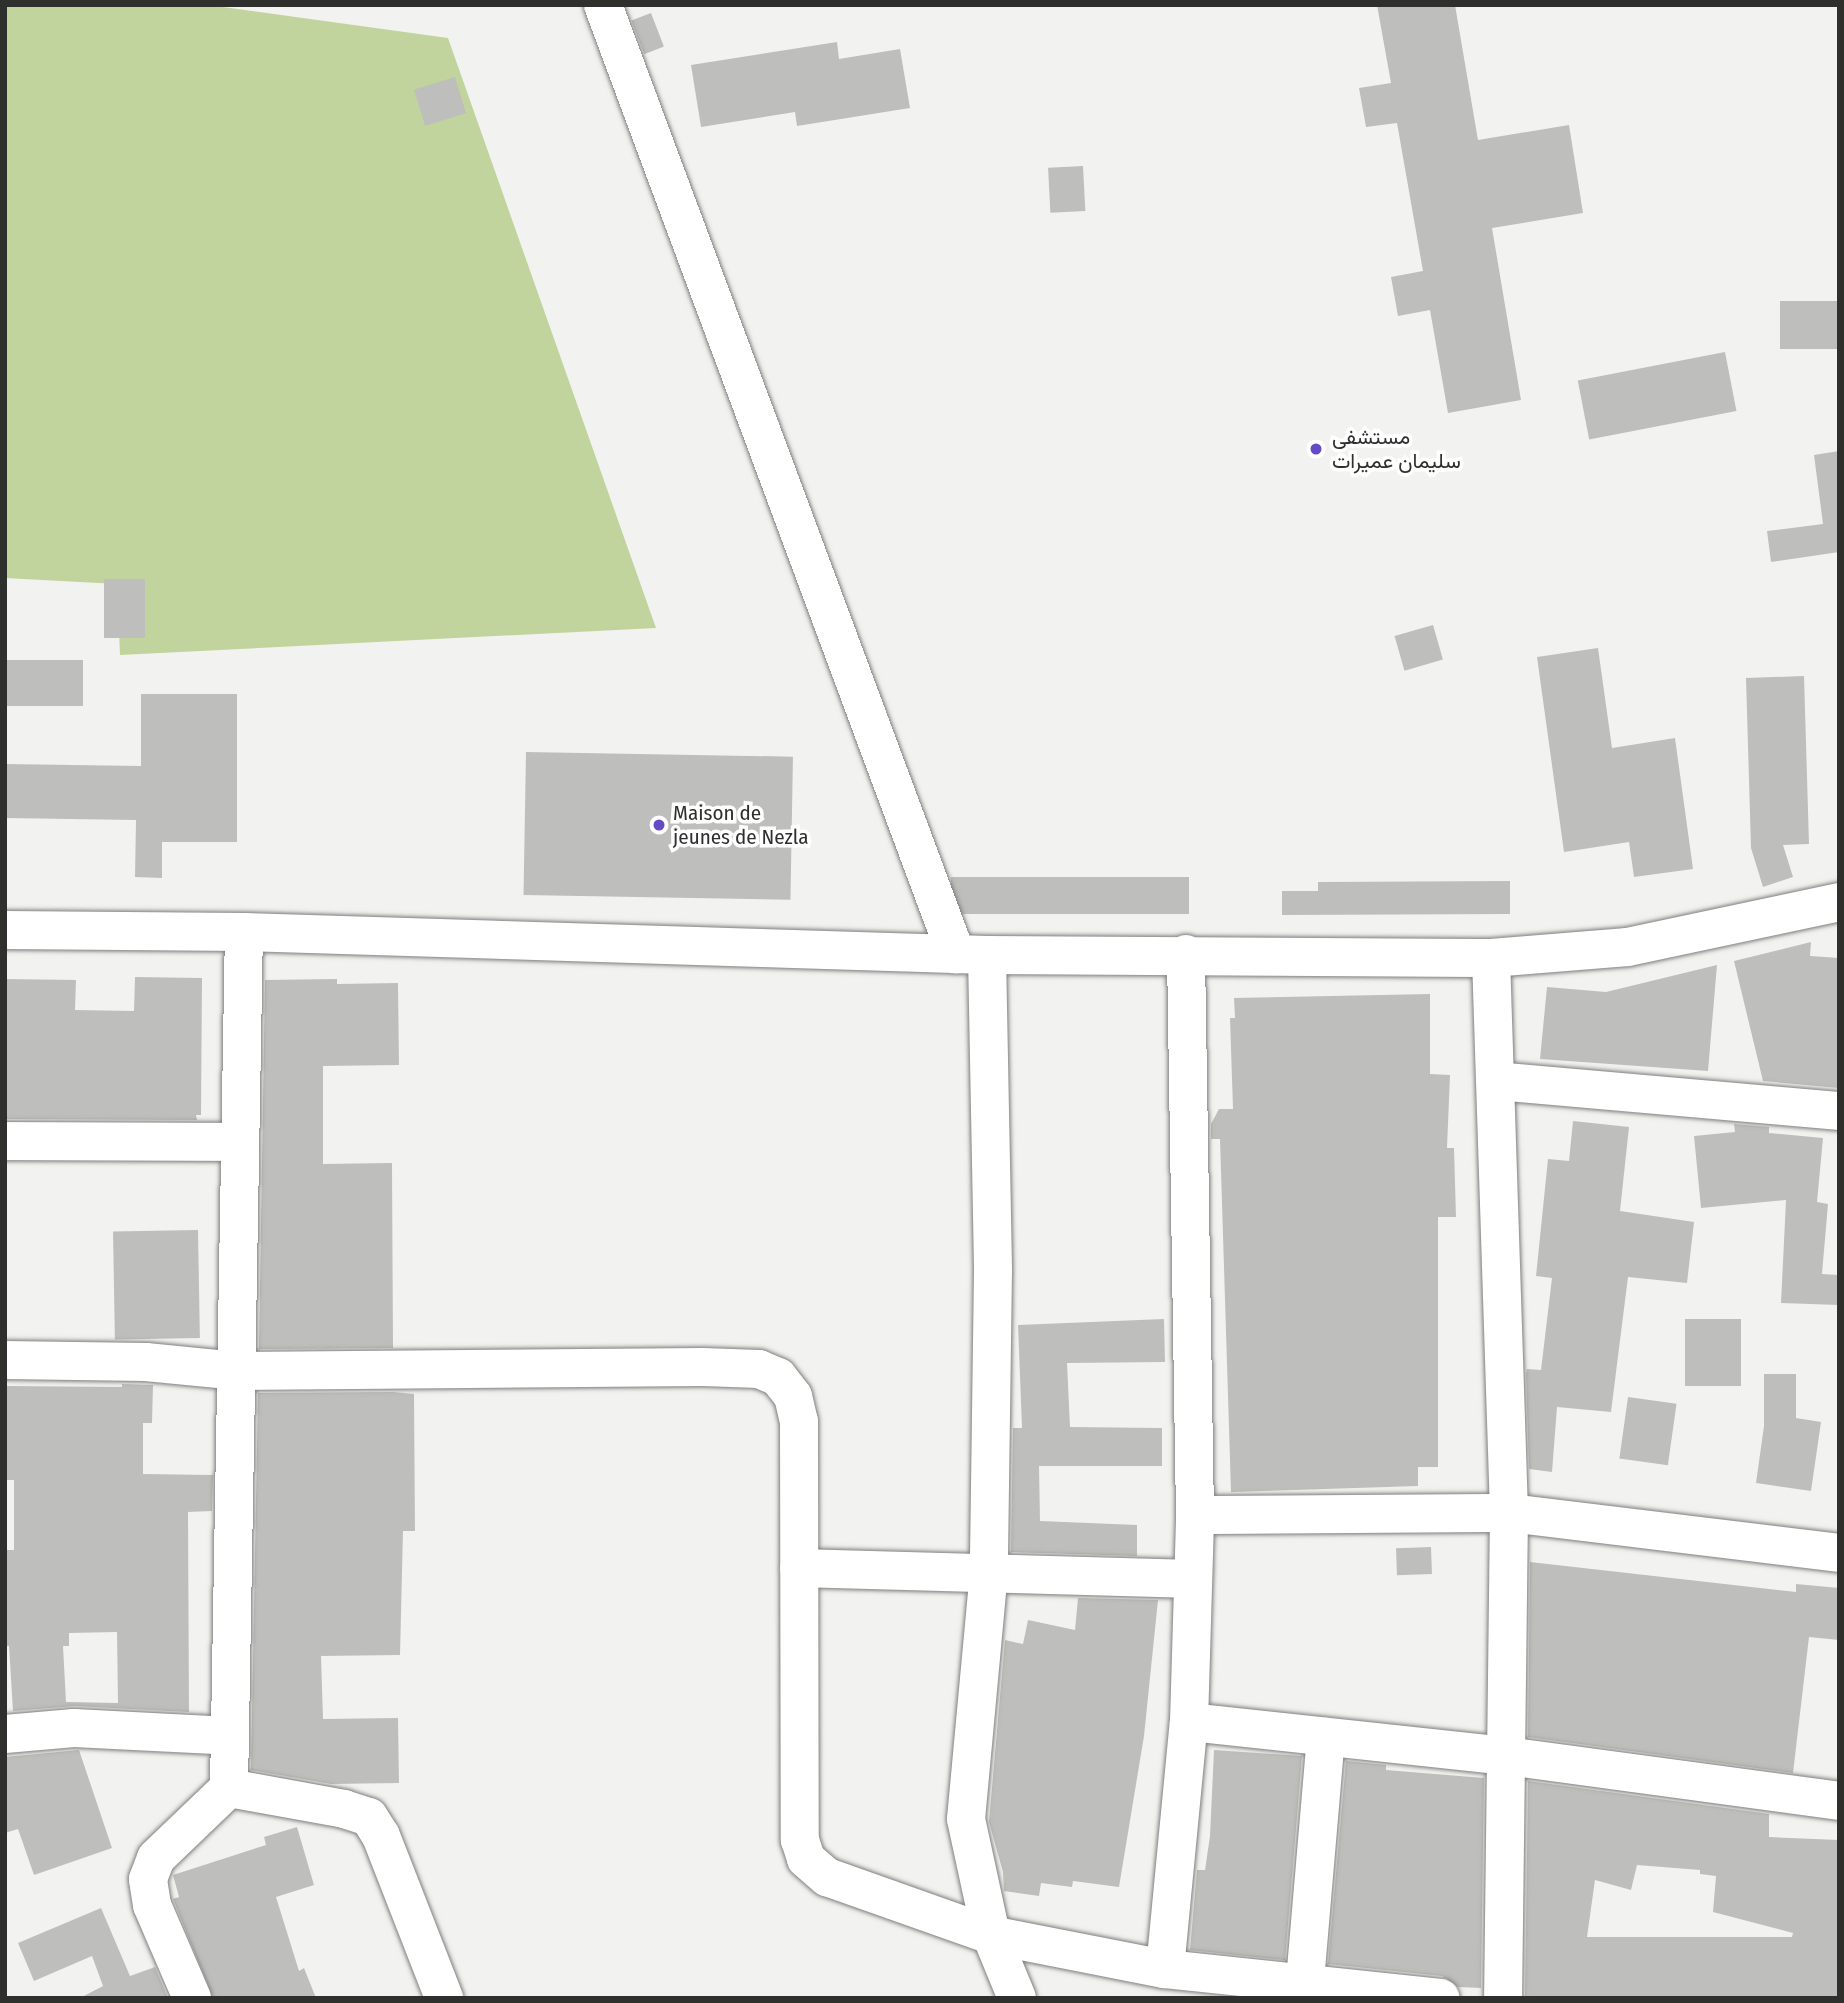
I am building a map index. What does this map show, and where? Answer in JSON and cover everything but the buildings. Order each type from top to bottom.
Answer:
[{"type":"street","points":[[603,5],[971,955],[993,1271],[989,1571],[966,1819],[991,1935],[1017,1998]]},
{"type":"street","points":[[5,930],[244,932],[971,955],[1186,954],[1491,958],[1628,947],[1839,902]]},
{"type":"street","points":[[192,1998],[152,1905],[149,1879],[156,1858],[229,1788],[237,1371],[238,1142],[244,932]]},
{"type":"street","points":[[1164,1969],[1189,1722],[1195,1515],[1186,954]]},
{"type":"street","points":[[1491,958],[1509,1513],[1503,1998]]},
{"type":"street","points":[[1496,1081],[1839,1111]]},
{"type":"street","points":[[5,1141],[238,1142]]},
{"type":"street","points":[[5,1360],[146,1362],[237,1371],[759,1369],[778,1377],[793,1396],[799,1421],[800,1840],[806,1860],[827,1877],[991,1935],[1164,1969],[1305,1981],[1440,1998]]},
{"type":"street","points":[[1195,1515],[1509,1513],[1839,1553]]},
{"type":"street","points":[[799,1569],[989,1571],[1193,1578]]},
{"type":"street","points":[[1189,1722],[1507,1756],[1839,1801]]},
{"type":"street","points":[[5,1734],[74,1728],[230,1736]]},
{"type":"street","points":[[1305,1981],[1326,1737]]},
{"type":"street","points":[[229,1788],[344,1809],[369,1817],[381,1836],[444,1998]]},
{"type":"green space","points":[[5,5],[208,5],[448,38],[656,628],[120,655],[117,584],[5,578]]},
{"type":"place","name":"مستشفى سليمان عميرات","points":[[1316,449]]},
{"type":"place","name":"Maison de jeunes de Nezla","points":[[659,825]]}]
